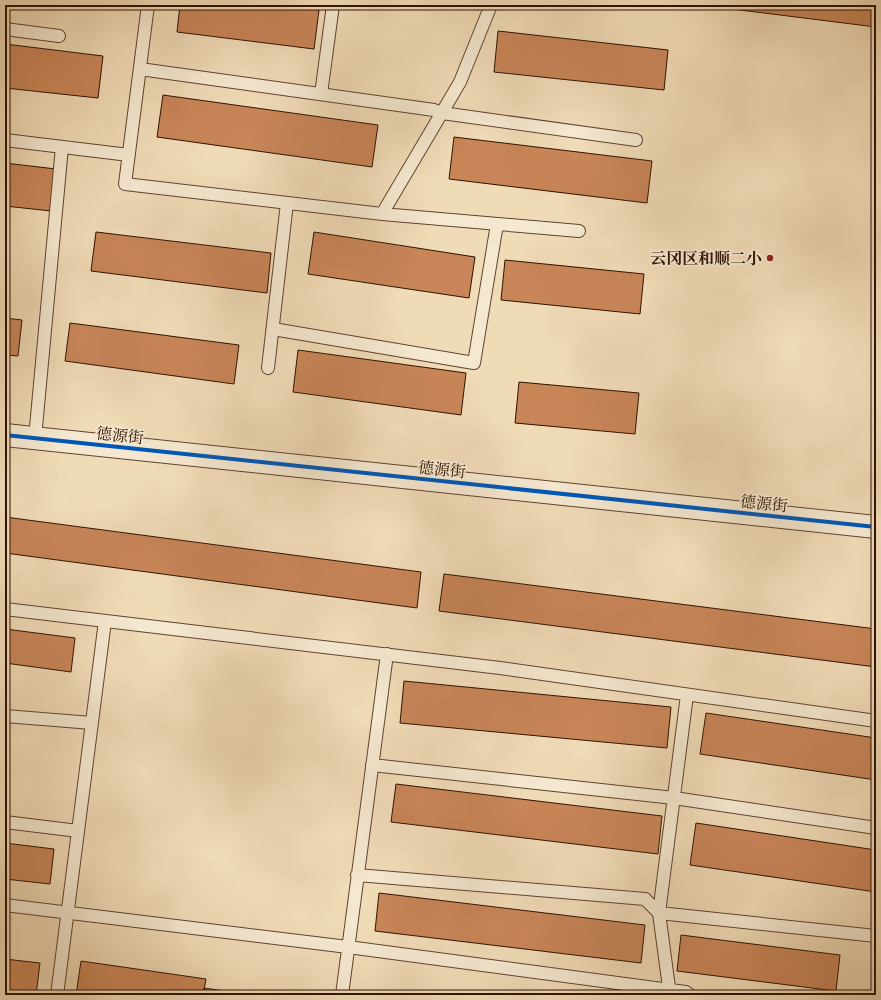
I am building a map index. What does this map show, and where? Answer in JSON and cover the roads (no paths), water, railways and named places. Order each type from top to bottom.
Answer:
[{"type":"street","name":"德源街","points":[[5,435],[876,527]]},
{"type":"lane","points":[[148,5],[125,184],[382,214],[579,231]]},
{"type":"lane","points":[[321,94],[333,5]]},
{"type":"lane","points":[[382,214],[460,82],[491,5]]},
{"type":"lane","points":[[5,29],[59,36]]},
{"type":"lane","points":[[140,69],[636,140]]},
{"type":"lane","points":[[5,140],[129,154]]},
{"type":"lane","points":[[35,438],[62,147]]},
{"type":"lane","points":[[268,368],[287,203]]},
{"type":"lane","points":[[273,329],[474,363],[497,224]]},
{"type":"lane","points":[[5,609],[500,668],[876,721]]},
{"type":"lane","points":[[56,995],[105,621]]},
{"type":"lane","points":[[342,995],[386,654]]},
{"type":"lane","points":[[670,992],[659,913],[687,694]]},
{"type":"lane","points":[[5,716],[92,723]]},
{"type":"lane","points":[[372,765],[674,798],[876,828]]},
{"type":"lane","points":[[5,822],[78,831]]},
{"type":"lane","points":[[357,875],[645,899],[659,913],[876,936]]},
{"type":"lane","points":[[5,905],[348,947],[670,992],[686,992],[690,995]]},
{"type":"place","name":"云冈区和顺二小","points":[[770,258]]}]
